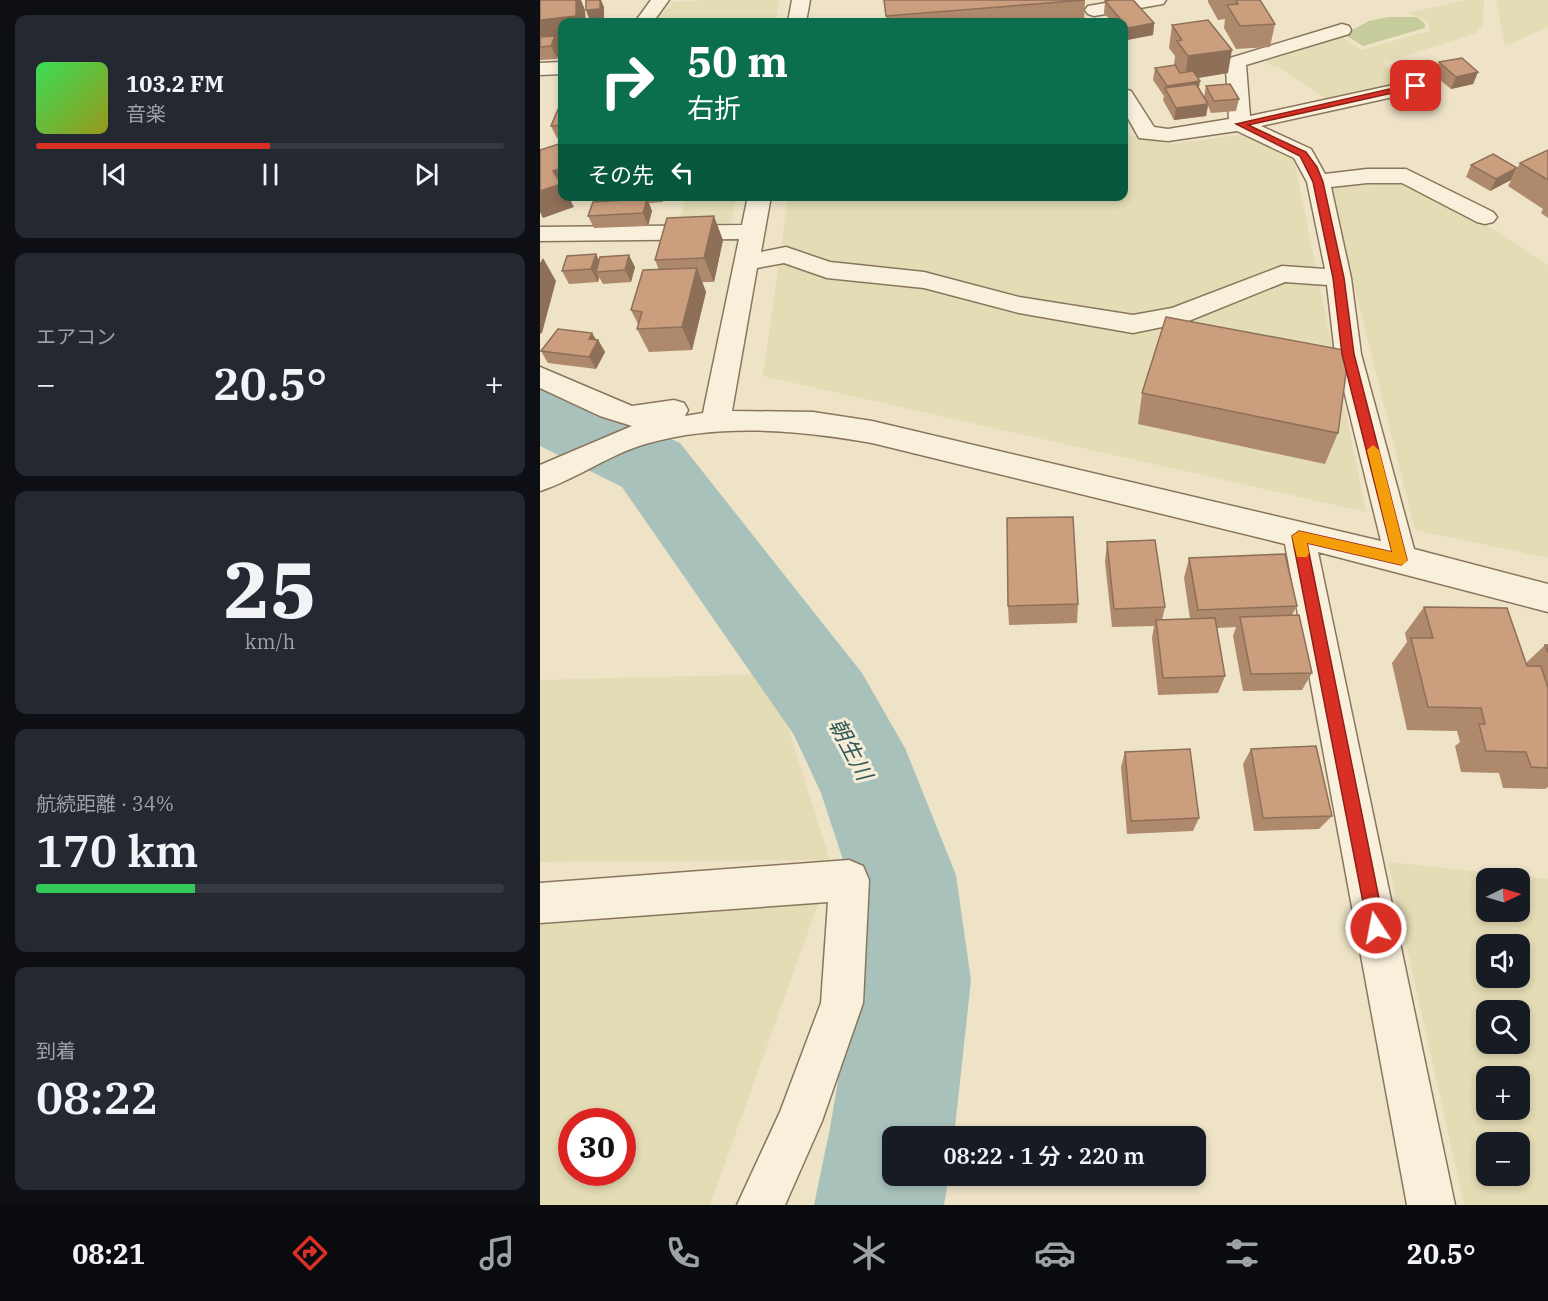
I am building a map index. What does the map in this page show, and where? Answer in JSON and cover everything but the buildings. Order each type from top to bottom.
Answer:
[{"type":"street","points":[[647,18],[660,0]]},
{"type":"street","points":[[798,18],[801,0]]},
{"type":"street","points":[[1092,11],[1157,0]]},
{"type":"street","points":[[1240,124],[1237,62],[1342,30]]},
{"type":"street","points":[[540,69],[558,68]]},
{"type":"street","points":[[1128,102],[1147,133],[1168,135],[1240,124],[1416,86]]},
{"type":"street","points":[[1240,124],[1303,154],[1318,182],[1339,278],[1348,354],[1401,560]]},
{"type":"street","points":[[1318,182],[1367,176],[1406,176],[1485,217]]},
{"type":"street","points":[[717,413],[759,201]]},
{"type":"street","points":[[540,234],[753,232]]},
{"type":"street","points":[[746,262],[786,255],[827,270],[924,280],[1019,305],[1133,324],[1177,316],[1282,274],[1339,278]]},
{"type":"street","points":[[540,377],[610,410],[632,416],[717,413],[813,422],[872,432],[1401,560],[1548,598]]},
{"type":"street","points":[[540,479],[567,465],[644,433],[717,413]]},
{"type":"street","points":[[1299,536],[1431,1205]]},
{"type":"street","points":[[540,903],[849,880],[842,1003],[799,1121],[761,1205]]},
{"type":"shaded area","points":[[780,0],[776,18],[657,18],[673,2]]},
{"type":"shaded area","points":[[1466,0],[1484,0],[1483,24],[1476,33],[1383,63],[1406,82],[1328,100],[1262,58],[1340,35],[1361,50],[1429,31],[1429,24],[1424,19],[1407,13]]},
{"type":"shaded area","points":[[1496,0],[1548,0],[1548,27],[1505,46]]},
{"type":"shaded area","points":[[1128,133],[1130,136],[1172,144],[1246,134],[1294,160],[1366,512],[763,376],[787,201],[1128,201]]},
{"type":"shaded area","points":[[1402,181],[1497,231],[1548,265],[1548,558],[1415,530],[1330,189]]},
{"type":"shaded area","points":[[685,201],[735,201],[731,223],[679,221]]},
{"type":"shaded area","points":[[771,674],[830,860],[540,862],[540,680]]},
{"type":"shaded area","points":[[1388,862],[1476,871],[1476,922],[1530,922],[1530,877],[1548,879],[1548,1205],[1464,1205]]},
{"type":"shaded area","points":[[823,890],[710,1205],[540,1205],[540,893]]},
{"type":"green space","points":[[1388,17],[1417,17],[1425,24],[1425,28],[1363,46],[1344,34],[1369,21]]},
{"type":"waterway","name":"朝生川","points":[[540,413],[651,465],[828,704],[869,783],[902,875],[913,980],[893,1128],[879,1205]]},
{"type":"slow traffic","points":[[1302,553],[1299,536],[1401,560],[1373,450]]},
{"type":"route","points":[[1376,928],[1299,536],[1401,560],[1348,354],[1339,278],[1318,182],[1303,154],[1240,124],[1416,86]]}]
